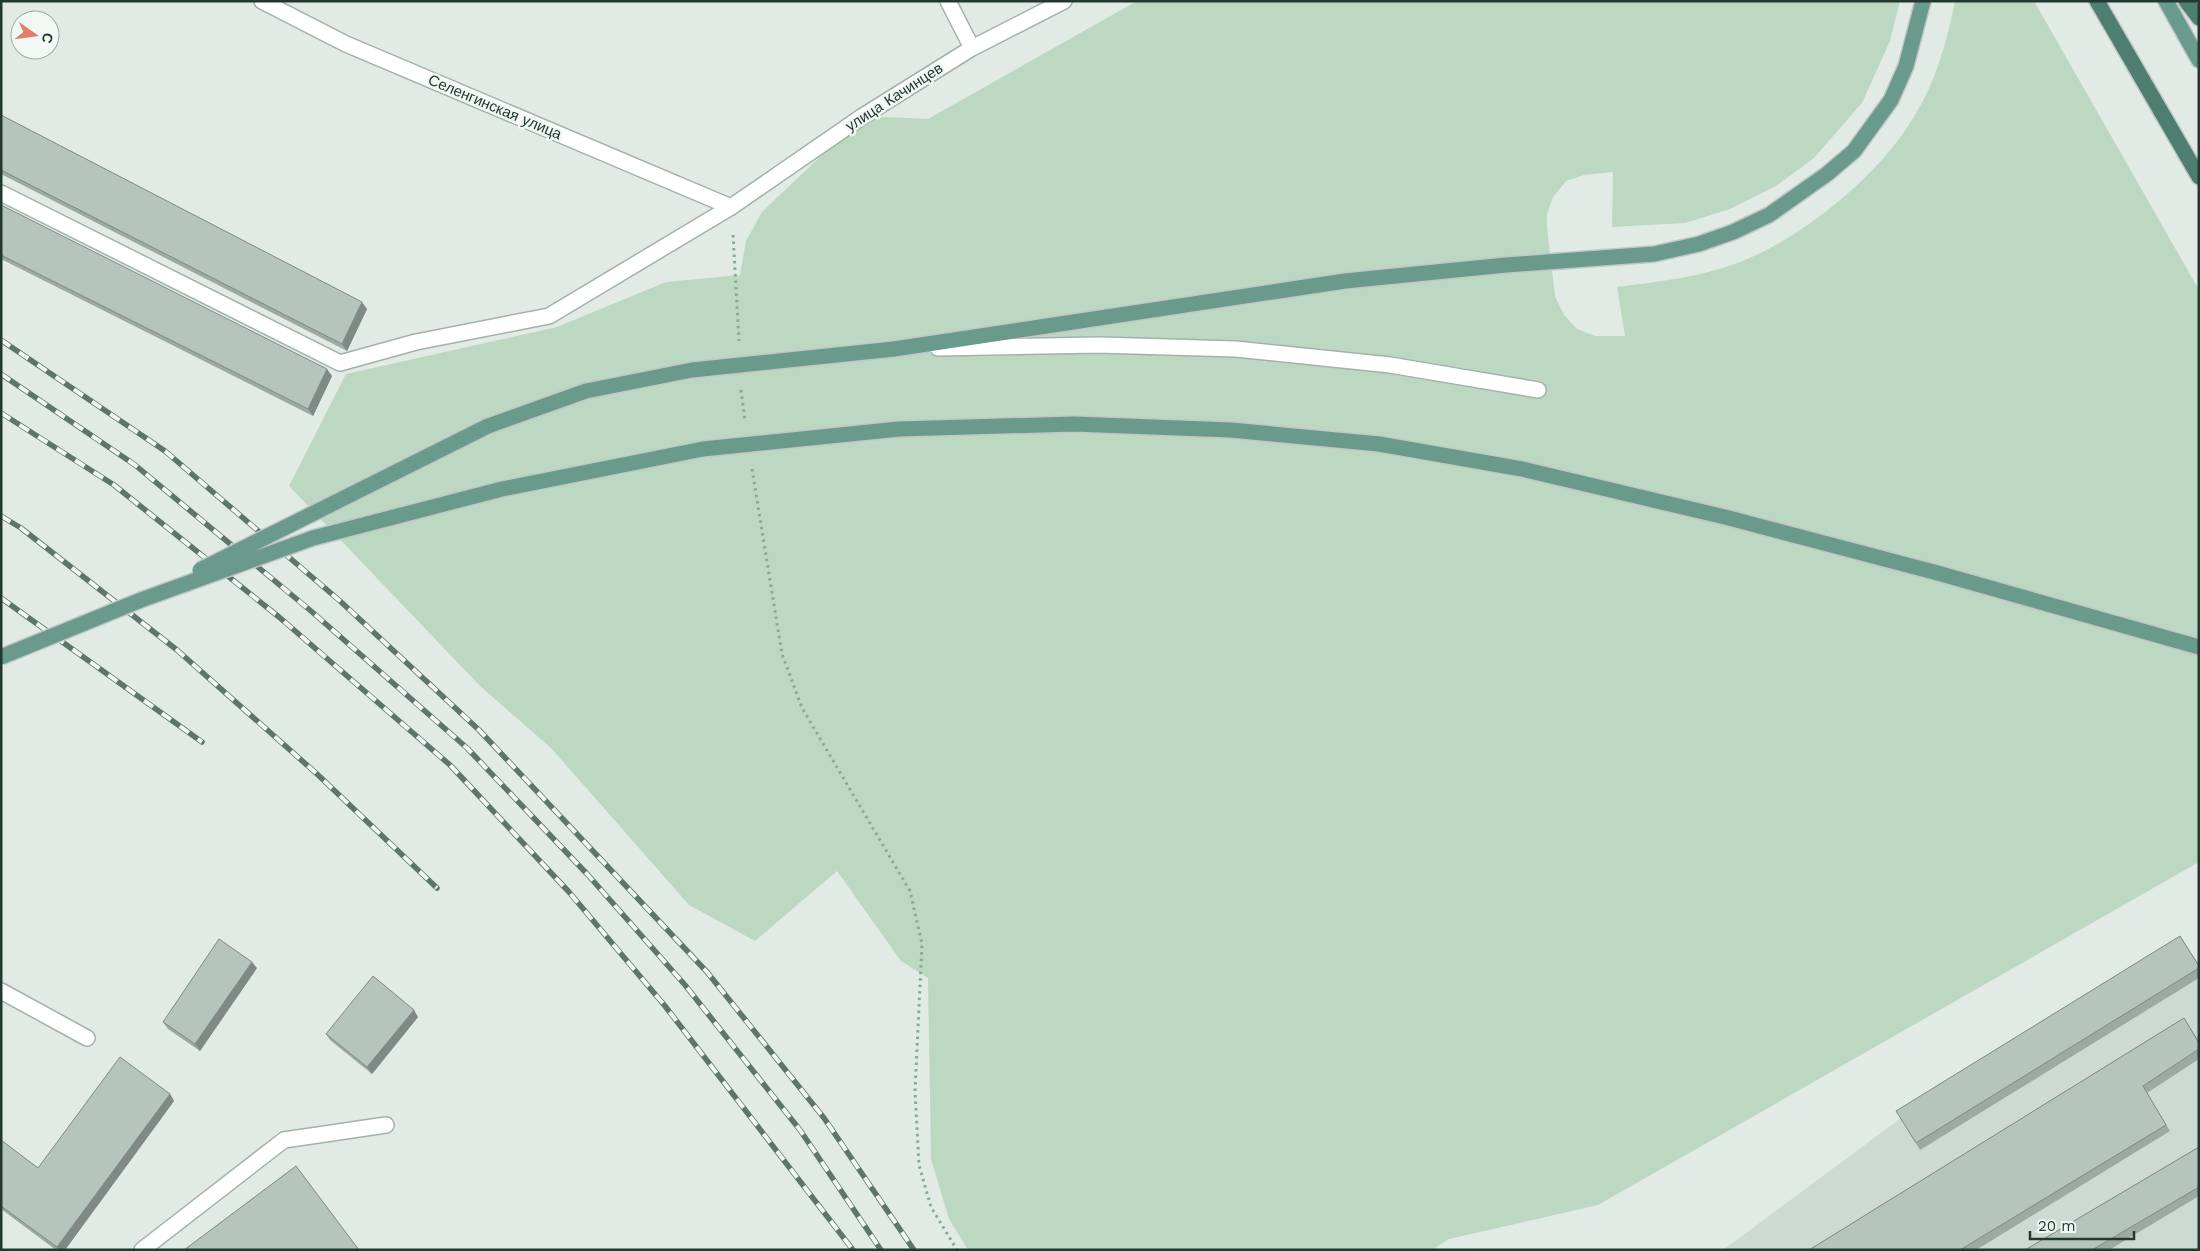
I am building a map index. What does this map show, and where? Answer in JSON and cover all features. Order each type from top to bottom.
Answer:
[{"type":"highway","points":[[2097,1],[2199,177]]},
{"type":"highway","points":[[2186,1],[2199,18]]},
{"type":"main road","points":[[140,600],[488,426],[586,391],[692,370],[894,349],[1346,281],[1506,265],[1654,254],[1699,244],[1733,232],[1768,215],[1827,174],[1854,151],[1891,100],[1906,66],[1923,1]]},
{"type":"main road","points":[[2166,1],[2199,60]]},
{"type":"main road","points":[[1,657],[140,600],[313,538],[502,489],[703,449],[899,429],[1074,424],[1231,430],[1369,443],[1522,469],[1729,518],[1934,572],[2199,647]]},
{"type":"street","name":"Селенгинская улица","points":[[262,1],[346,44],[731,207]]},
{"type":"street","points":[[948,1],[972,48]]},
{"type":"street","name":"улица Качинцев","points":[[1,193],[340,363],[416,342],[549,316],[731,207],[863,116],[972,48],[1064,1]]},
{"type":"street","points":[[894,349],[1044,345],[1236,349],[1390,365],[1538,390]]},
{"type":"street","points":[[1,991],[87,1038]]},
{"type":"street","points":[[142,1250],[284,1140],[386,1125]]},
{"type":"path","points":[[731,207],[739,345]]},
{"type":"path","points":[[741,385],[745,424]]},
{"type":"path","points":[[751,462],[782,654],[802,708],[910,892],[922,944],[915,1091],[918,1165],[931,1207],[957,1250]]},
{"type":"shaded area","points":[[2199,965],[2199,1250],[1723,1250],[1901,1118]]},
{"type":"green space","points":[[1137,1],[1900,1],[1890,41],[1862,103],[1814,158],[1776,186],[1730,209],[1685,223],[1612,227],[1613,172],[1584,175],[1566,181],[1553,197],[1547,214],[1555,296],[1564,315],[1577,329],[1595,336],[1625,336],[1617,287],[1695,275],[1740,262],[1764,251],[1789,237],[1838,202],[1882,160],[1900,138],[1915,115],[1935,75],[1955,1],[2034,1],[2199,290],[2199,862],[1598,1205],[1449,1239],[1432,1250],[968,1250],[949,1219],[931,1159],[928,978],[901,961],[837,871],[755,941],[689,905],[551,748],[480,686],[289,486],[346,374],[557,327],[666,282],[740,275],[746,241],[762,212],[863,116],[928,119]]},
{"type":"building","points":[[1,115],[362,302],[342,344],[1,170]]},
{"type":"building","points":[[1,205],[327,369],[308,409],[1,255]]},
{"type":"building","points":[[2180,936],[2199,968],[1916,1143],[1896,1111]]},
{"type":"building","points":[[219,939],[252,962],[195,1044],[163,1022]]},
{"type":"building","points":[[373,976],[414,1010],[367,1067],[326,1034]]},
{"type":"building","points":[[2184,1018],[2199,1043],[2199,1049],[2143,1086],[2166,1125],[1960,1250],[1809,1250]]},
{"type":"building","points":[[120,1057],[170,1094],[57,1247],[1,1206],[1,1140],[38,1168]]},
{"type":"building","points":[[2199,1147],[2199,1187],[2092,1250],[2025,1250]]},
{"type":"building","points":[[296,1166],[359,1250],[184,1250]]},
{"type":"railway","points":[[1,340],[165,451],[340,601],[479,730],[707,972],[824,1118],[914,1250]]},
{"type":"railway","points":[[1,374],[135,465],[311,611],[467,748],[588,875],[685,985],[800,1130],[881,1250]]},
{"type":"railway","points":[[1,413],[114,485],[279,617],[450,765],[569,892],[665,1006],[853,1250]]},
{"type":"railway","points":[[1,516],[21,528],[177,650],[317,774],[437,888]]},
{"type":"railway","points":[[1,598],[202,742]]}]
